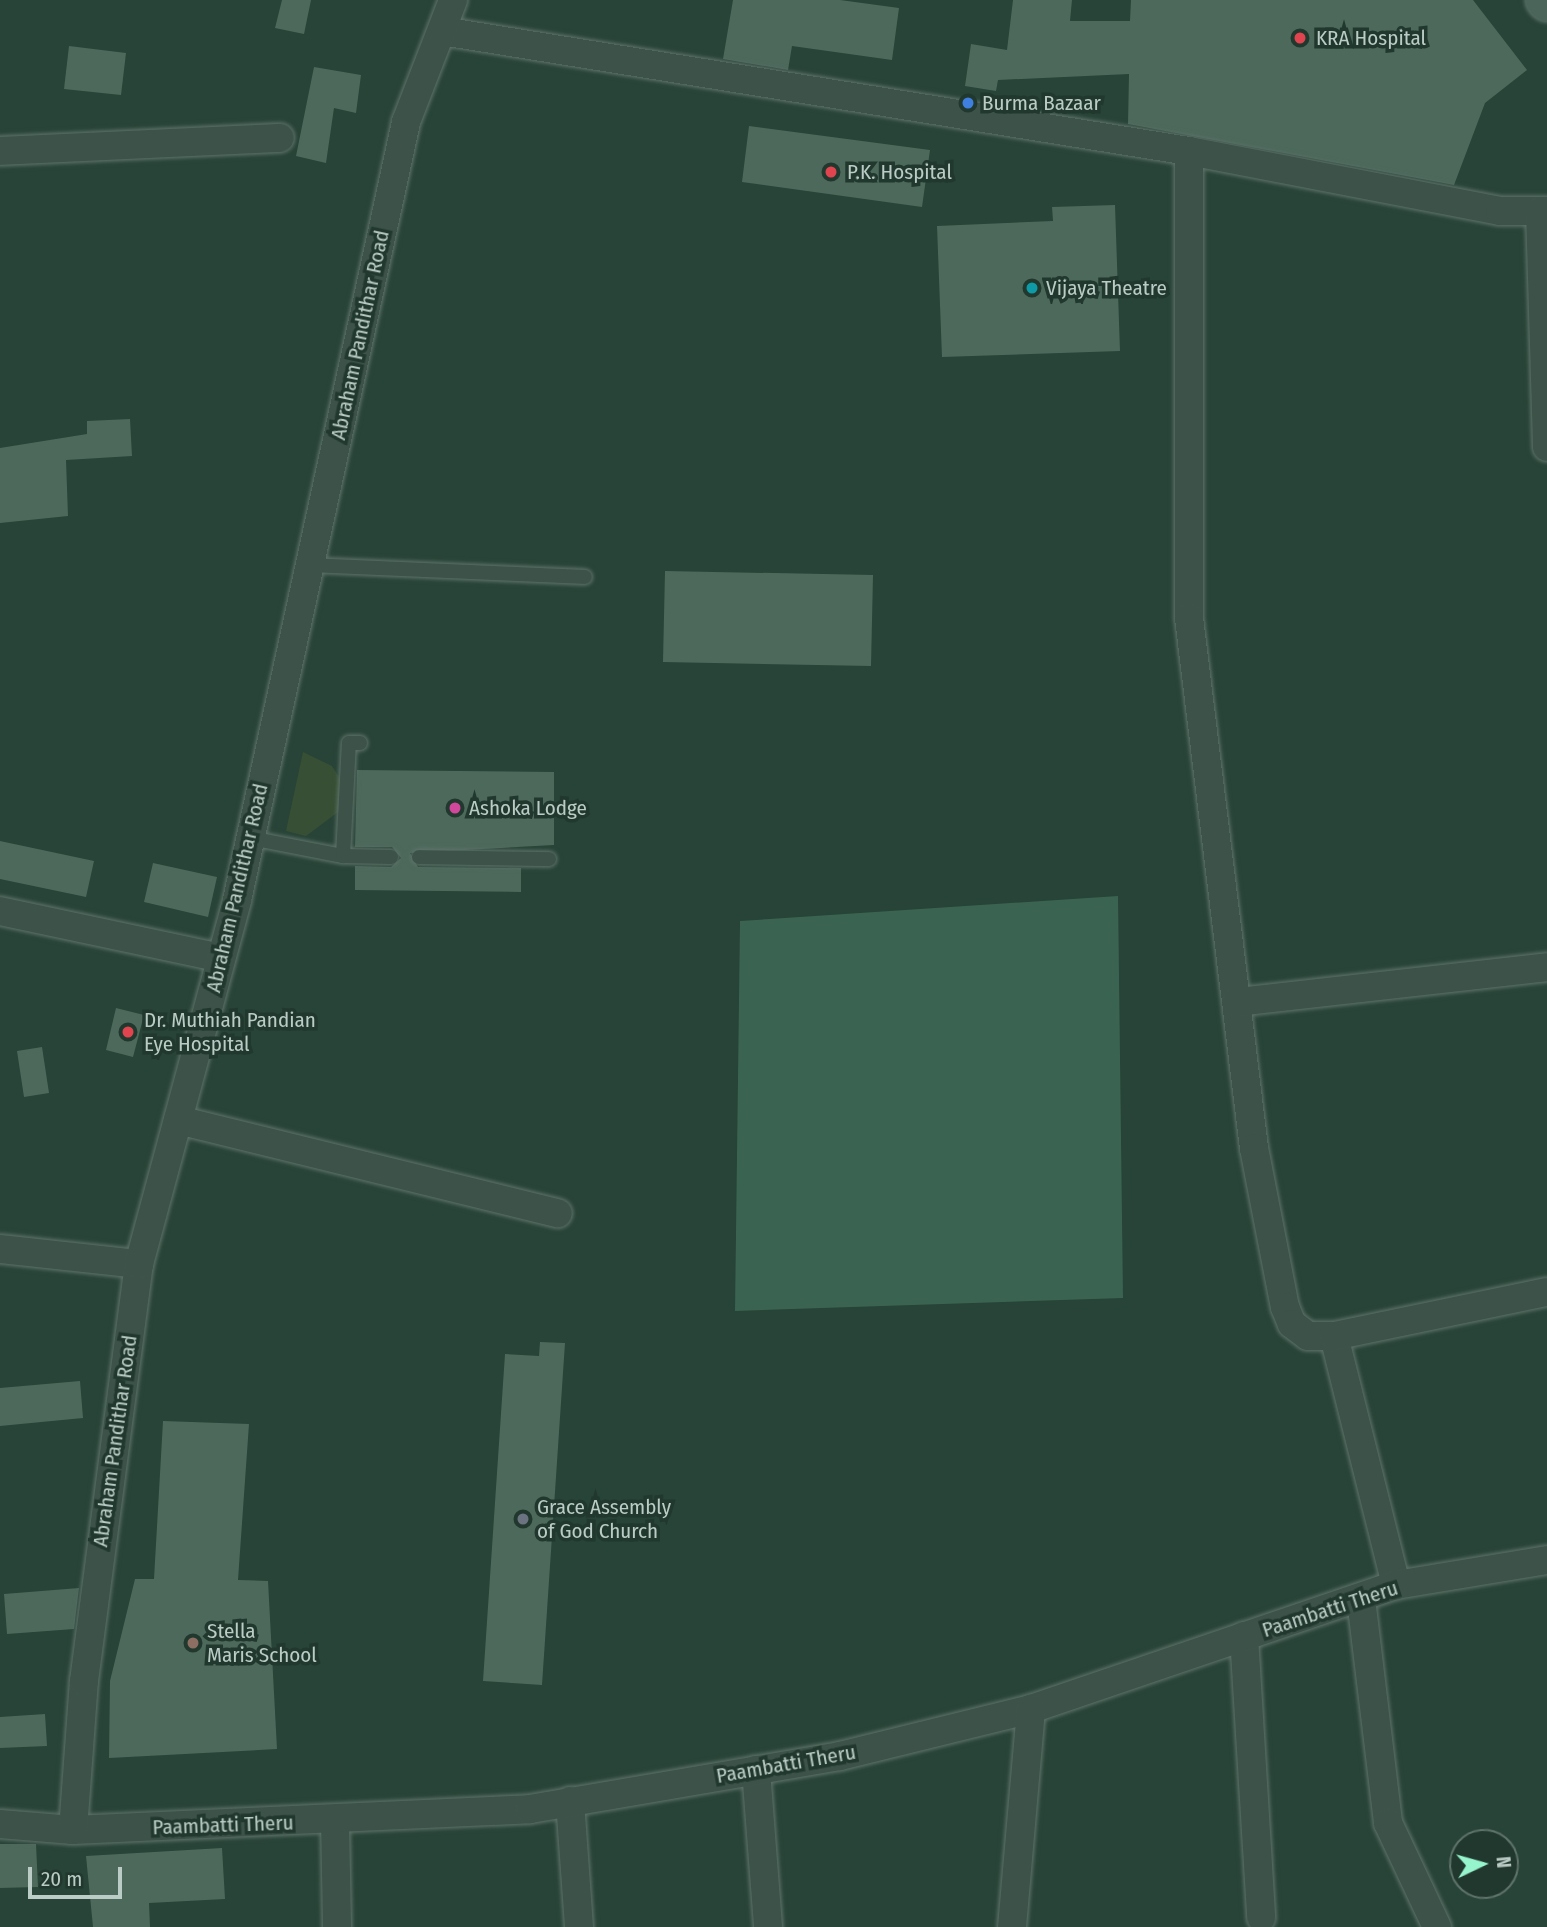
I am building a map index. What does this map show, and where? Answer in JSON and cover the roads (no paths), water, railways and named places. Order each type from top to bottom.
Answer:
[{"type":"street","name":"Abraham Pandithar Road","points":[[73,1829],[84,1681],[139,1264],[221,958],[250,838],[407,122],[453,0]]},
{"type":"street","points":[[442,31],[1189,151],[1500,211],[1543,211],[1547,447]]},
{"type":"street","points":[[0,151],[280,138]]},
{"type":"street","points":[[1189,151],[1189,618],[1254,1149],[1285,1307],[1292,1324],[1308,1336],[1334,1336],[1547,1292]]},
{"type":"street","points":[[0,911],[221,958]]},
{"type":"street","points":[[1237,1002],[1547,967]]},
{"type":"street","points":[[178,1121],[558,1213]]},
{"type":"street","points":[[0,1249],[139,1264]]},
{"type":"street","points":[[1334,1336],[1396,1586]]},
{"type":"street","name":"Paambatti Theru","points":[[0,1824],[73,1829],[335,1821],[570,1801],[756,1770],[1031,1709],[1396,1586],[1547,1560]]},
{"type":"street","points":[[1361,1599],[1388,1823],[1437,1927]]},
{"type":"street","points":[[1244,1636],[1261,1917]]},
{"type":"street","points":[[1012,1927],[1031,1709]]},
{"type":"street","points":[[756,1770],[768,1927]]},
{"type":"street","points":[[570,1801],[579,1927]]},
{"type":"street","points":[[335,1821],[337,1927]]},
{"type":"lane","points":[[310,565],[585,577]]},
{"type":"lane","points":[[343,856],[349,743],[360,743]]},
{"type":"lane","points":[[250,838],[343,856],[391,856]]},
{"type":"lane","points":[[419,857],[549,859]]},
{"type":"place","name":"KRA Hospital","points":[[1300,38]]},
{"type":"place","name":"Burma Bazaar","points":[[968,103]]},
{"type":"place","name":"P.K. Hospital","points":[[831,172]]},
{"type":"place","name":"Vijaya Theatre","points":[[1032,288]]},
{"type":"place","name":"Ashoka Lodge","points":[[455,808]]},
{"type":"place","name":"Dr. Muthiah Pandian Eye Hospital","points":[[128,1032]]},
{"type":"place","name":"Grace Assembly of God Church","points":[[523,1519]]},
{"type":"place","name":"Stella Maris School","points":[[193,1643]]}]
